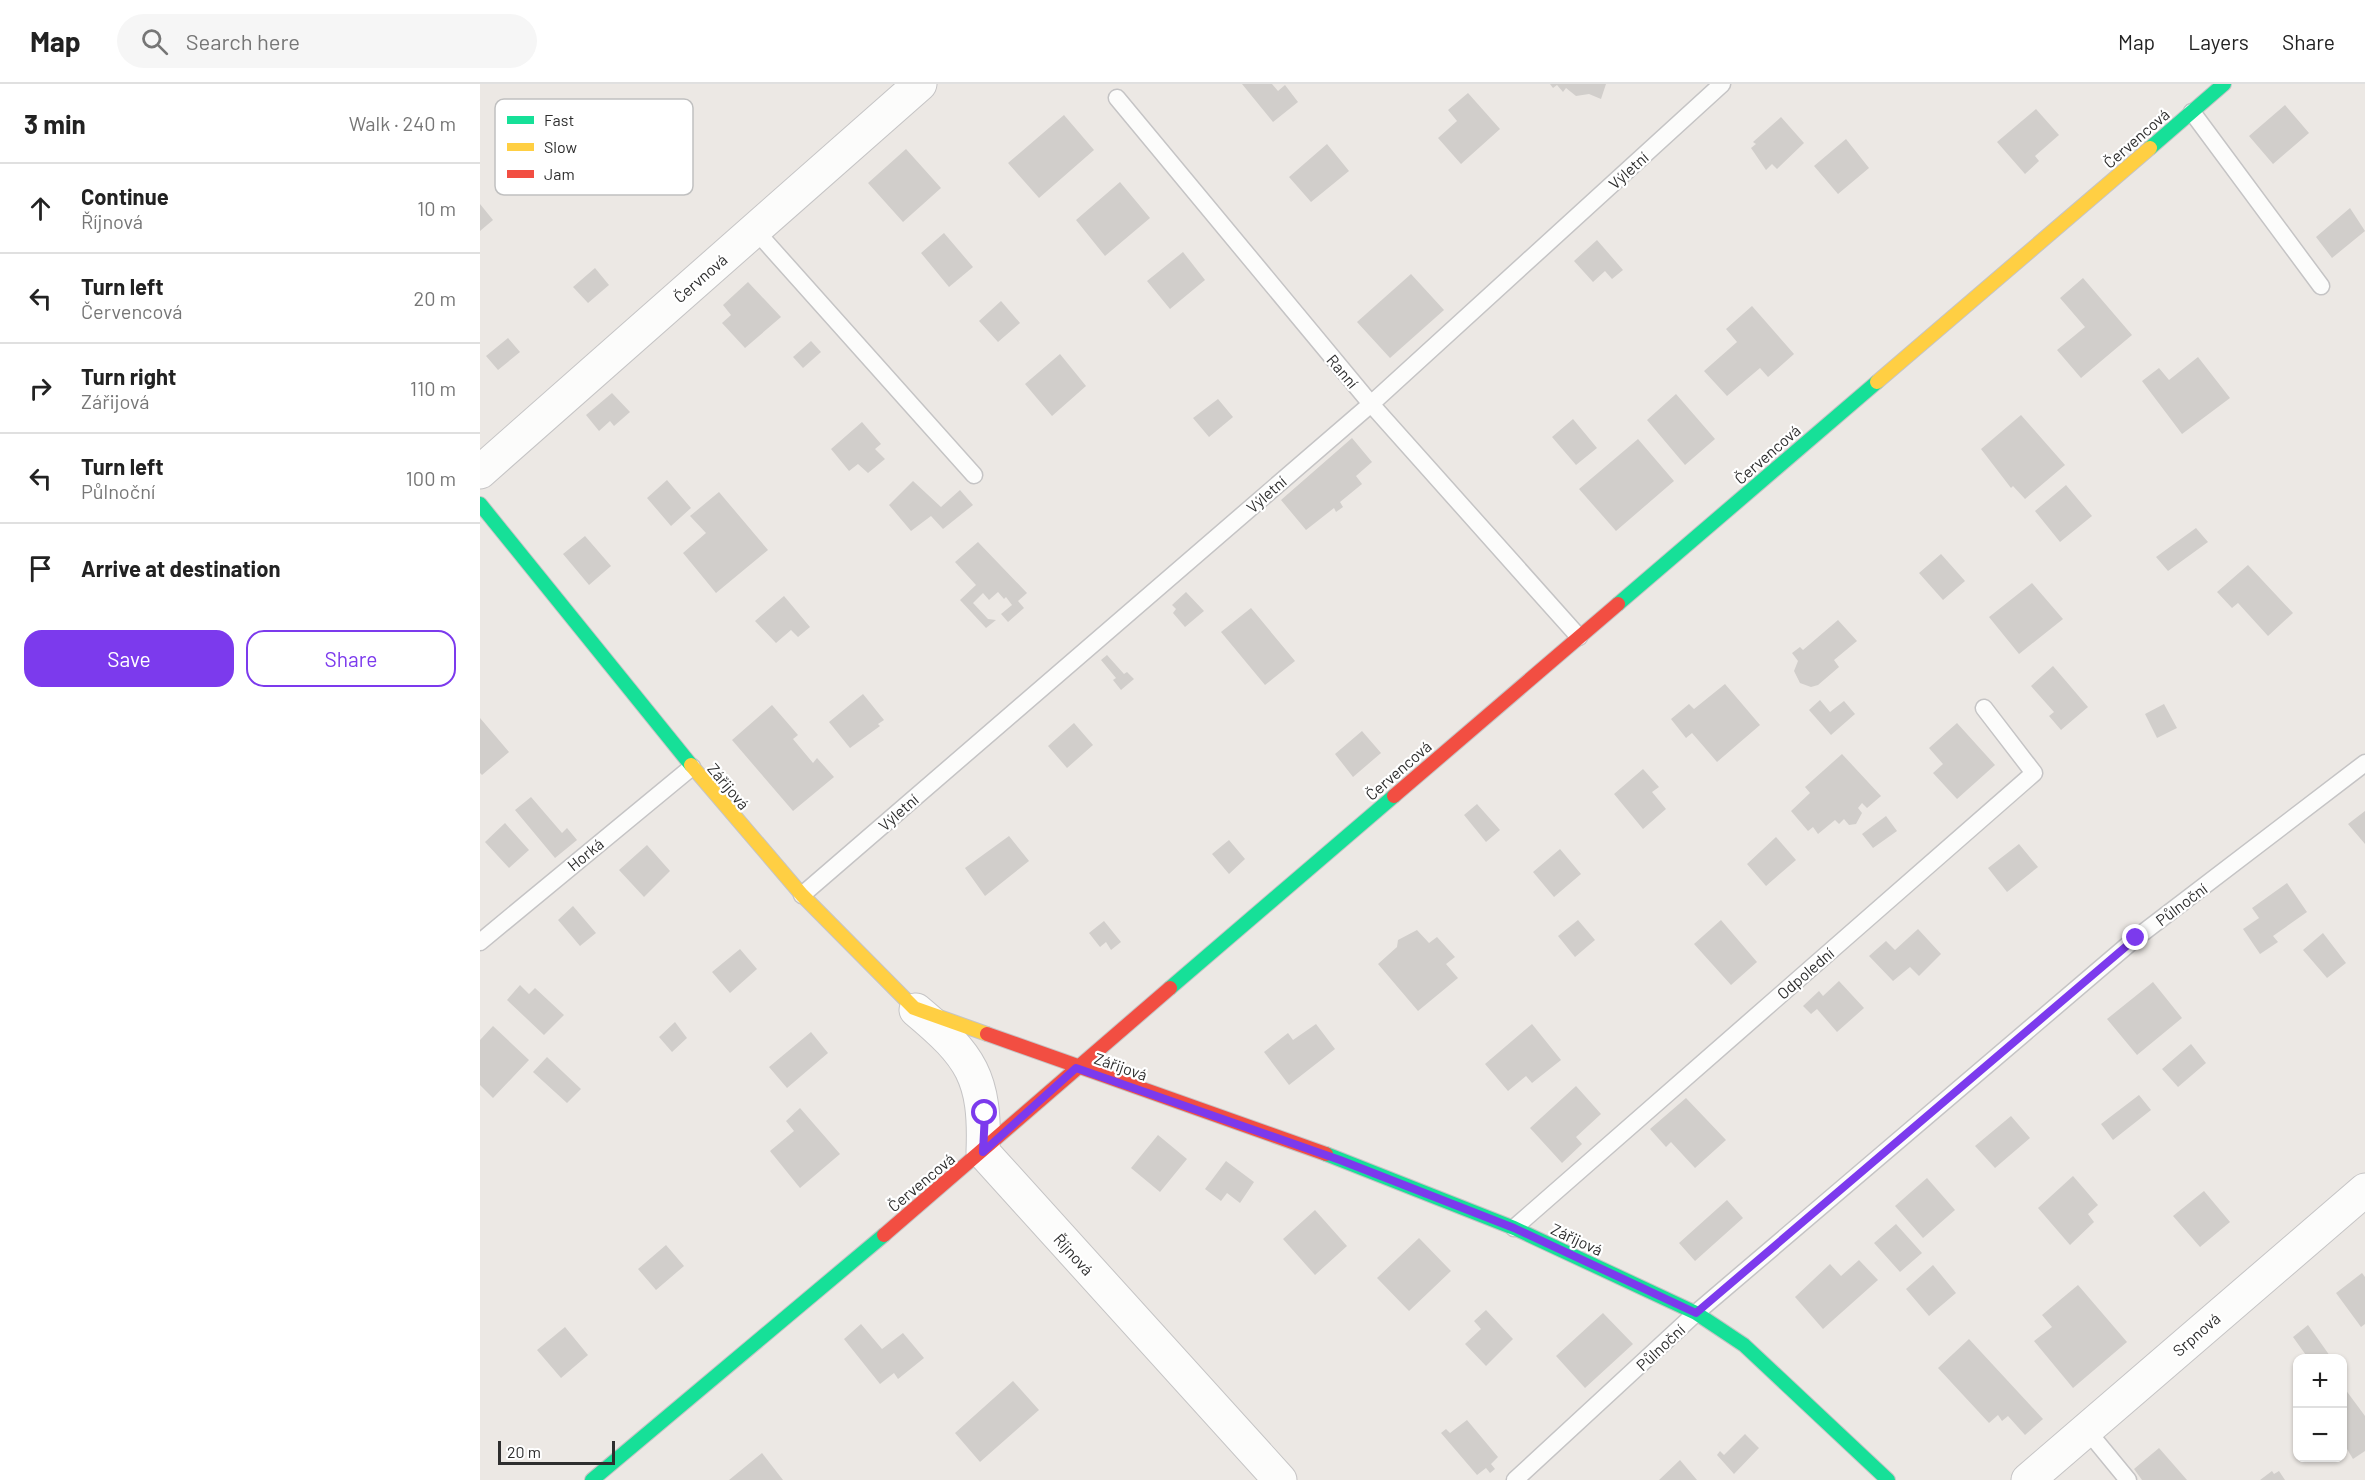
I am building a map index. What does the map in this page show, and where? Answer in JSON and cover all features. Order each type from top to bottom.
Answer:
[{"type":"street","name":"Červnová","points":[[480,472],[920,84]]},
{"type":"street","name":"Červencová","points":[[592,1480],[983,1152],[1076,1068],[2224,84]]},
{"type":"street","name":"Zářijová","points":[[480,504],[692,767],[802,896],[914,1008],[1076,1068],[1340,1160],[1514,1228],[1696,1313],[1744,1345],[1888,1480]]},
{"type":"street","points":[[914,1008],[953,1041],[974,1071],[985,1113],[983,1152]]},
{"type":"street","name":"Říjnová","points":[[983,1152],[1280,1480]]},
{"type":"street","name":"Srpnová","points":[[2028,1480],[2365,1190]]},
{"type":"lane","name":"Výletní","points":[[802,896],[1371,404],[1722,84]]},
{"type":"lane","name":"Ranní","points":[[1117,98],[1371,404],[1579,637]]},
{"type":"lane","points":[[2192,112],[2321,286]]},
{"type":"lane","points":[[755,230],[974,475]]},
{"type":"lane","name":"Odpolední","points":[[1514,1228],[2034,772],[1984,708]]},
{"type":"lane","name":"Půlnoční","points":[[1515,1480],[1696,1313],[2136,938],[2365,763]]},
{"type":"lane","name":"Horká","points":[[480,942],[692,767]]},
{"type":"lane","points":[[2086,1429],[2128,1480]]},
{"type":"building","points":[[1242,84],[1272,84],[1278,91],[1285,85],[1298,102],[1273,122]]},
{"type":"building","points":[[1550,84],[1606,84],[1601,99],[1589,94],[1576,96],[1566,88],[1563,92],[1557,85],[1553,88]]},
{"type":"building","points":[[1468,93],[1500,129],[1461,164],[1438,138],[1457,121],[1448,110]]},
{"type":"building","points":[[2285,105],[2309,133],[2273,164],[2249,136]]},
{"type":"building","points":[[2036,109],[2059,135],[2035,156],[2039,161],[2025,174],[1997,142]]},
{"type":"building","points":[[1064,115],[1094,150],[1039,198],[1008,163]]},
{"type":"building","points":[[1781,117],[1804,143],[1777,169],[1772,164],[1766,170],[1751,148],[1756,144],[1753,142]]},
{"type":"building","points":[[1846,139],[1869,168],[1838,194],[1814,166]]},
{"type":"building","points":[[1327,144],[1349,171],[1311,202],[1289,177]]},
{"type":"building","points":[[906,149],[941,188],[903,222],[868,183]]},
{"type":"building","points":[[1120,182],[1150,218],[1105,256],[1076,220]]},
{"type":"building","points":[[480,204],[493,220],[480,231]]},
{"type":"building","points":[[2350,208],[2365,231],[2332,258],[2316,237]]},
{"type":"building","points":[[944,233],[973,267],[949,287],[921,253]]},
{"type":"building","points":[[1597,240],[1623,270],[1612,279],[1605,271],[1593,282],[1574,261]]},
{"type":"building","points":[[1183,252],[1205,280],[1170,309],[1147,281]]},
{"type":"building","points":[[595,268],[609,285],[588,303],[573,287]]},
{"type":"building","points":[[1411,274],[1444,310],[1390,358],[1357,322]]},
{"type":"building","points":[[2083,278],[2132,335],[2081,378],[2057,350],[2085,327],[2060,298]]},
{"type":"building","points":[[748,282],[781,317],[745,348],[722,323],[731,315],[723,305]]},
{"type":"building","points":[[1001,301],[1020,323],[998,342],[979,321]]},
{"type":"building","points":[[1752,306],[1794,354],[1768,377],[1760,368],[1727,396],[1704,371],[1737,342],[1726,329]]},
{"type":"building","points":[[508,338],[520,352],[498,370],[486,356]]},
{"type":"building","points":[[811,341],[821,352],[803,368],[793,357]]},
{"type":"building","points":[[1060,354],[1086,386],[1052,416],[1025,384]]},
{"type":"building","points":[[2198,357],[2230,398],[2182,434],[2142,381],[2159,368],[2169,380]]},
{"type":"building","points":[[612,393],[630,412],[614,426],[610,421],[599,431],[586,415]]},
{"type":"building","points":[[1676,394],[1715,439],[1685,465],[1647,420]]},
{"type":"building","points":[[1218,399],[1233,417],[1209,437],[1193,418]]},
{"type":"building","points":[[2021,415],[2065,465],[2025,499],[2013,486],[2011,488],[1981,449]]},
{"type":"building","points":[[1573,419],[1597,448],[1576,465],[1552,437]]},
{"type":"building","points":[[862,422],[881,444],[875,449],[885,459],[868,473],[858,464],[849,471],[831,449]]},
{"type":"building","points":[[1352,438],[1372,462],[1356,476],[1362,484],[1340,502],[1343,507],[1336,512],[1334,508],[1306,530],[1281,500]]},
{"type":"building","points":[[1638,439],[1674,481],[1616,531],[1579,489]]},
{"type":"building","points":[[667,480],[691,508],[671,526],[647,498]]},
{"type":"building","points":[[913,481],[941,507],[960,490],[973,505],[943,529],[931,516],[911,531],[889,505]]},
{"type":"building","points":[[2066,485],[2092,516],[2060,542],[2035,511]]},
{"type":"building","points":[[719,492],[768,550],[716,593],[683,553],[706,533],[690,516]]},
{"type":"building","points":[[2196,528],[2208,542],[2168,571],[2156,557]]},
{"type":"building","points":[[585,536],[611,566],[589,585],[563,554]]},
{"type":"building","points":[[978,542],[1027,593],[1018,601],[1024,608],[1008,622],[1001,614],[1012,605],[1006,597],[1004,599],[998,592],[989,600],[983,593],[973,603],[988,619],[996,620],[986,628],[960,600],[976,585],[955,562]]},
{"type":"building","points":[[1941,554],[1965,581],[1943,600],[1919,573]]},
{"type":"building","points":[[2248,565],[2293,613],[2268,636],[2238,603],[2232,608],[2217,592]]},
{"type":"building","points":[[2032,583],[2063,619],[2019,654],[1989,617]]},
{"type":"building","points":[[1186,592],[1204,611],[1185,627],[1173,613],[1176,609],[1172,605]]},
{"type":"building","points":[[784,596],[810,627],[798,637],[791,630],[776,643],[755,621]]},
{"type":"building","points":[[1251,608],[1295,661],[1265,685],[1221,632]]},
{"type":"building","points":[[1838,620],[1857,641],[1834,660],[1839,667],[1818,685],[1811,687],[1800,683],[1794,671],[1798,661],[1792,653],[1800,647],[1803,650]]},
{"type":"building","points":[[1107,655],[1124,674],[1127,672],[1134,679],[1121,690],[1113,680],[1116,678],[1101,660]]},
{"type":"building","points":[[2053,666],[2088,707],[2061,730],[2049,716],[2054,712],[2031,686]]},
{"type":"building","points":[[1725,684],[1760,725],[1717,762],[1692,733],[1686,738],[1671,719],[1689,704],[1694,709]]},
{"type":"building","points":[[863,694],[884,720],[878,724],[880,726],[850,748],[829,722]]},
{"type":"building","points":[[1820,700],[1830,712],[1844,701],[1855,714],[1831,735],[1809,710]]},
{"type":"building","points":[[2164,704],[2177,728],[2157,738],[2145,714]]},
{"type":"building","points":[[772,705],[798,735],[793,739],[813,763],[817,758],[834,777],[793,811],[732,740]]},
{"type":"building","points":[[480,718],[509,752],[482,775],[480,773]]},
{"type":"building","points":[[1074,723],[1093,745],[1067,768],[1048,746]]},
{"type":"building","points":[[1957,723],[1995,765],[1957,799],[1933,773],[1943,764],[1929,748]]},
{"type":"building","points":[[1362,731],[1381,753],[1353,777],[1335,754]]},
{"type":"building","points":[[1842,754],[1881,796],[1867,808],[1862,803],[1858,808],[1862,813],[1856,824],[1849,825],[1844,819],[1839,824],[1835,820],[1818,834],[1813,827],[1808,831],[1791,811],[1810,793],[1805,787]]},
{"type":"building","points":[[1643,769],[1659,787],[1652,792],[1666,809],[1643,829],[1614,794]]},
{"type":"building","points":[[531,797],[562,833],[567,828],[577,840],[555,858],[515,810]]},
{"type":"building","points":[[1477,804],[1500,830],[1486,842],[1464,815]]},
{"type":"building","points":[[2365,811],[2365,844],[2348,824]]},
{"type":"building","points":[[1886,816],[1897,831],[1873,848],[1862,834]]},
{"type":"building","points":[[505,823],[529,850],[509,868],[485,842]]},
{"type":"building","points":[[1009,836],[1029,861],[985,896],[965,868]]},
{"type":"building","points":[[1776,837],[1796,860],[1766,886],[1747,864]]},
{"type":"building","points":[[1229,840],[1245,859],[1229,874],[1212,854]]},
{"type":"building","points":[[2019,844],[2038,867],[2007,892],[1988,868]]},
{"type":"building","points":[[647,845],[670,871],[644,897],[619,870]]},
{"type":"building","points":[[1560,849],[1581,874],[1554,897],[1533,872]]},
{"type":"building","points":[[2287,883],[2307,912],[2273,936],[2278,942],[2260,954],[2243,929],[2259,918],[2252,908]]},
{"type":"building","points":[[573,906],[596,933],[580,946],[558,920]]},
{"type":"building","points":[[1578,920],[1595,940],[1575,957],[1558,936]]},
{"type":"building","points":[[1721,920],[1757,962],[1731,985],[1694,944]]},
{"type":"building","points":[[1104,921],[1121,942],[1111,950],[1106,942],[1100,947],[1089,933]]},
{"type":"building","points":[[1918,929],[1941,954],[1919,976],[1910,967],[1893,981],[1869,956],[1886,941],[1895,950]]},
{"type":"building","points":[[1417,930],[1429,943],[1437,937],[1455,957],[1446,964],[1458,978],[1418,1011],[1378,964],[1397,947],[1398,940]]},
{"type":"building","points":[[2323,933],[2346,963],[2327,978],[2303,950]]},
{"type":"building","points":[[740,949],[757,969],[730,993],[712,972]]},
{"type":"building","points":[[1839,981],[1864,1008],[1837,1032],[1817,1009],[1811,1014],[1803,1006],[1819,991],[1823,996]]},
{"type":"building","points":[[2153,982],[2182,1018],[2137,1055],[2107,1019]]},
{"type":"building","points":[[520,985],[529,994],[535,988],[564,1015],[544,1035],[507,1000]]},
{"type":"building","points":[[675,1022],[687,1038],[672,1052],[659,1037]]},
{"type":"building","points":[[1316,1024],[1335,1049],[1289,1085],[1264,1052],[1288,1033],[1293,1040]]},
{"type":"building","points":[[1532,1024],[1561,1060],[1532,1083],[1526,1076],[1508,1091],[1485,1064]]},
{"type":"building","points":[[493,1026],[529,1060],[493,1098],[480,1085],[480,1040]]},
{"type":"building","points":[[811,1032],[828,1053],[787,1088],[769,1067]]},
{"type":"building","points":[[2191,1044],[2206,1063],[2178,1087],[2162,1069]]},
{"type":"building","points":[[547,1057],[581,1089],[567,1103],[533,1072]]},
{"type":"building","points":[[1576,1086],[1601,1114],[1576,1137],[1582,1144],[1562,1163],[1530,1128]]},
{"type":"building","points":[[2139,1095],[2151,1110],[2113,1140],[2101,1124]]},
{"type":"building","points":[[1686,1098],[1726,1140],[1695,1168],[1671,1142],[1666,1147],[1650,1129]]},
{"type":"building","points":[[800,1108],[840,1154],[800,1188],[770,1151],[794,1131],[786,1121]]},
{"type":"building","points":[[2011,1116],[2030,1138],[1995,1168],[1975,1146]]},
{"type":"building","points":[[1158,1135],[1187,1159],[1160,1192],[1131,1168]]},
{"type":"building","points":[[1226,1161],[1254,1182],[1240,1203],[1227,1193],[1221,1201],[1205,1189]]},
{"type":"building","points":[[2073,1176],[2098,1205],[2088,1214],[2094,1222],[2070,1245],[2038,1208]]},
{"type":"building","points":[[1927,1178],[1955,1210],[1923,1238],[1895,1206]]},
{"type":"building","points":[[2204,1191],[2230,1222],[2200,1247],[2173,1216]]},
{"type":"building","points":[[1727,1200],[1743,1218],[1695,1261],[1679,1243]]},
{"type":"building","points":[[1315,1210],[1347,1246],[1315,1275],[1283,1239]]},
{"type":"building","points":[[1896,1224],[1922,1253],[1900,1272],[1874,1243]]},
{"type":"building","points":[[1419,1238],[1451,1271],[1409,1311],[1377,1278]]},
{"type":"building","points":[[666,1245],[684,1266],[656,1290],[638,1269]]},
{"type":"building","points":[[1859,1260],[1878,1280],[1823,1329],[1795,1297],[1830,1264],[1841,1276]]},
{"type":"building","points":[[1933,1265],[1956,1293],[1929,1316],[1906,1289]]},
{"type":"building","points":[[2362,1273],[2365,1277],[2365,1324],[2361,1327],[2336,1293]]},
{"type":"building","points":[[2078,1285],[2127,1342],[2073,1388],[2034,1341],[2052,1327],[2042,1315]]},
{"type":"building","points":[[1486,1310],[1513,1339],[1486,1366],[1465,1344],[1481,1329],[1474,1321]]},
{"type":"building","points":[[1603,1313],[1633,1344],[1585,1388],[1556,1356]]},
{"type":"building","points":[[861,1324],[882,1349],[903,1333],[924,1358],[898,1379],[894,1373],[880,1384],[844,1339]]},
{"type":"building","points":[[2308,1325],[2329,1354],[2305,1354],[2293,1337]]},
{"type":"building","points":[[565,1327],[588,1355],[561,1378],[537,1350]]},
{"type":"building","points":[[1969,1339],[2043,1419],[2025,1435],[2008,1416],[2002,1421],[1998,1415],[1989,1423],[1938,1368]]},
{"type":"building","points":[[1013,1381],[1039,1410],[980,1462],[955,1433]]},
{"type":"building","points":[[2347,1392],[2365,1416],[2365,1451],[2353,1459],[2347,1449]]},
{"type":"building","points":[[1467,1420],[1498,1457],[1491,1464],[1495,1469],[1490,1473],[1486,1468],[1477,1475],[1441,1433],[1446,1429],[1450,1433]]},
{"type":"building","points":[[1745,1434],[1759,1448],[1734,1474],[1717,1455],[1720,1451],[1724,1455]]},
{"type":"building","points":[[2159,1448],[2187,1480],[2142,1480],[2134,1469]]},
{"type":"building","points":[[762,1453],[783,1480],[729,1480]]},
{"type":"building","points":[[1680,1460],[1697,1480],[1659,1480]]},
{"type":"building","points":[[2272,1471],[2274,1474],[2279,1471],[2285,1480],[2260,1480]]},
{"type":"traffic: fast","points":[[2150,148],[2224,84]]},
{"type":"traffic: fast","points":[[1618,604],[1877,382]]},
{"type":"traffic: fast","points":[[480,504],[691,765]]},
{"type":"traffic: fast","points":[[1170,988],[1394,796]]},
{"type":"traffic: fast","points":[[1326,1154],[1514,1228],[1696,1313],[1744,1345],[1888,1480]]},
{"type":"traffic: fast","points":[[592,1480],[884,1235]]},
{"type":"traffic: slow","points":[[1877,382],[2150,148]]},
{"type":"traffic: slow","points":[[691,765],[802,895],[914,1008],[987,1034]]},
{"type":"traffic: jam","points":[[1394,796],[1618,604]]},
{"type":"traffic: jam","points":[[884,1235],[1170,988]]},
{"type":"traffic: jam","points":[[987,1034],[1326,1154]]},
{"type":"route","points":[[985,1113],[983,1152],[1076,1068],[1340,1160],[1514,1228],[1696,1313],[1980,1074],[2136,938]]}]
